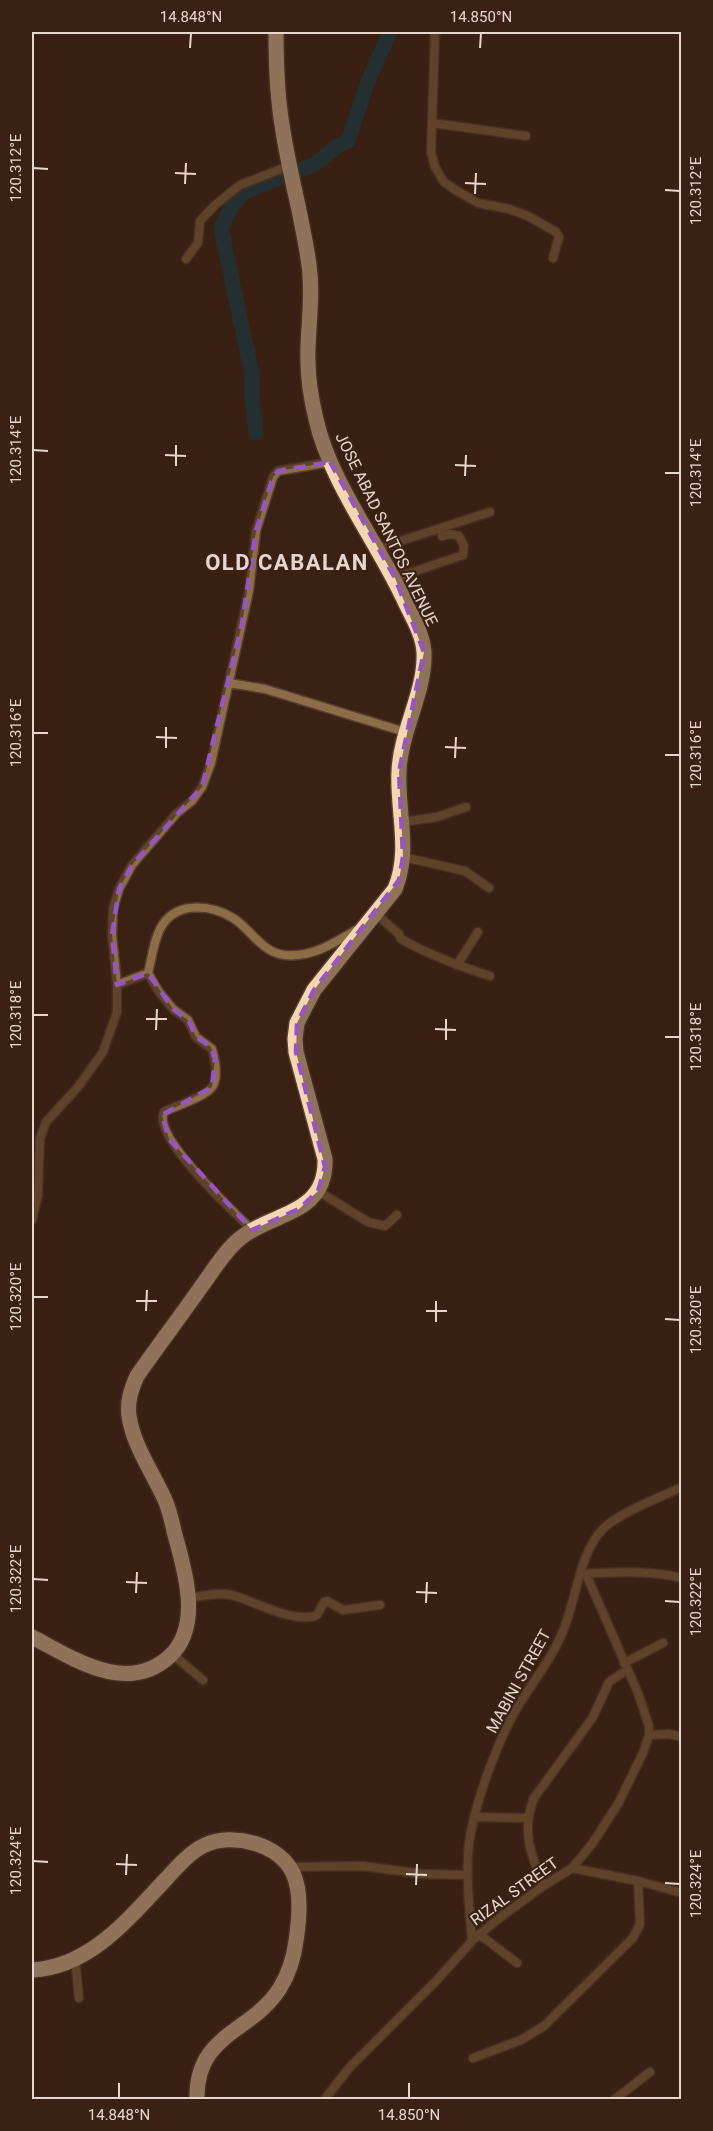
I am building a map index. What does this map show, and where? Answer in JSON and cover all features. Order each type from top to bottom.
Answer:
[{"type":"highway","name":"JOSE ABAD SANTOS AVENUE","points":[[276,32],[279,101],[310,280],[308,347],[310,386],[316,420],[330,462],[395,578],[421,635],[424,652],[423,671],[405,732],[399,772],[403,857],[401,872],[395,889],[314,990],[297,1023],[296,1052],[325,1160],[324,1176],[318,1191]]},
{"type":"highway","points":[[32,1637],[82,1662],[115,1674],[130,1675],[162,1664],[180,1642],[189,1614],[187,1575],[166,1503],[137,1442],[129,1418],[128,1403],[137,1376],[228,1250],[252,1230],[299,1209],[318,1191]]},
{"type":"highway","points":[[32,1970],[75,1958],[103,1942],[183,1861],[205,1845],[225,1840],[242,1840],[272,1852],[289,1867],[297,1885],[299,1912],[294,1953],[289,1970],[279,1989],[265,2005],[219,2043],[206,2058],[199,2071],[197,2100]]},
{"type":"street","points":[[435,32],[431,152],[435,167],[444,182],[478,203],[509,209],[528,216],[556,232],[559,237],[553,258]]},
{"type":"street","points":[[432,123],[526,136]]},
{"type":"street","points":[[186,259],[198,243],[200,221],[215,205],[240,185],[290,168]]},
{"type":"street","points":[[32,1220],[38,1195],[40,1138],[46,1122],[78,1087],[103,1052],[117,1012],[112,927],[113,909],[119,889],[132,866],[177,813],[192,801],[202,787],[211,763],[249,591],[256,531],[273,477],[278,471],[330,462]]},
{"type":"street","points":[[379,548],[490,512]]},
{"type":"street","points":[[395,578],[463,555],[464,546],[459,536],[450,534],[442,536]]},
{"type":"street","points":[[229,683],[265,689],[405,732]]},
{"type":"street","points":[[402,822],[437,817],[466,807]]},
{"type":"street","points":[[403,857],[465,871],[489,888]]},
{"type":"street","points":[[252,1230],[183,1159],[169,1139],[163,1125],[164,1112],[212,1087],[215,1079],[215,1059],[212,1049],[196,1037],[188,1020],[173,1009],[159,992],[148,973],[163,924],[173,915],[189,907],[214,909],[234,918],[262,944],[283,955],[303,955],[320,951],[365,926]]},
{"type":"street","points":[[375,913],[399,934],[401,939],[436,957],[490,976]]},
{"type":"street","points":[[457,965],[478,932]]},
{"type":"street","points":[[117,985],[148,973]]},
{"type":"street","points":[[318,1191],[368,1222],[385,1226],[397,1215]]},
{"type":"street","name":"MABINI STREET","points":[[472,1941],[468,1875],[469,1840],[491,1767],[504,1734],[564,1630],[594,1540],[608,1525],[681,1487]]},
{"type":"street","points":[[681,1578],[657,1573],[635,1572],[583,1574],[645,1710],[649,1734],[669,1734],[681,1737]]},
{"type":"street","points":[[189,1598],[230,1594],[271,1610],[309,1617],[317,1615],[324,1602],[327,1601],[343,1610],[380,1605]]},
{"type":"street","points":[[543,1886],[528,1837],[527,1818],[534,1798],[593,1717],[609,1682],[626,1667],[663,1643]]},
{"type":"street","points":[[172,1654],[203,1680]]},
{"type":"street","name":"RIZAL STREET","points":[[324,2100],[350,2067],[437,1980],[479,1934],[543,1886],[572,1868],[592,1844],[618,1804],[643,1753],[649,1734]]},
{"type":"street","points":[[475,1817],[527,1818]]},
{"type":"street","points":[[289,1867],[363,1866],[423,1874],[468,1875]]},
{"type":"street","points":[[572,1868],[638,1881],[681,1893]]},
{"type":"street","points":[[473,2058],[521,2040],[544,2026],[633,1938],[640,1924],[638,1881]]},
{"type":"street","points":[[479,1934],[517,1963]]},
{"type":"street","points":[[75,1958],[79,1998]]},
{"type":"street","points":[[614,2100],[650,2072]]},
{"type":"highlighted area","points":[[330,462],[395,578],[424,652],[399,772],[403,857],[399,880],[314,990],[297,1023],[296,1052],[325,1167],[318,1191],[299,1209],[252,1230],[169,1139],[162,1115],[212,1087],[215,1059],[211,1047],[196,1037],[189,1021],[173,1009],[148,973],[117,985],[112,935],[119,889],[132,865],[202,787],[242,624],[256,531],[273,477],[278,471]]},
{"type":"waterway","points":[[256,433],[252,374],[221,229],[231,207],[244,192],[315,164],[339,145],[348,141],[368,81],[390,32]]},
{"type":"district","name":"OLD CABALAN","points":[[287,562]]}]
